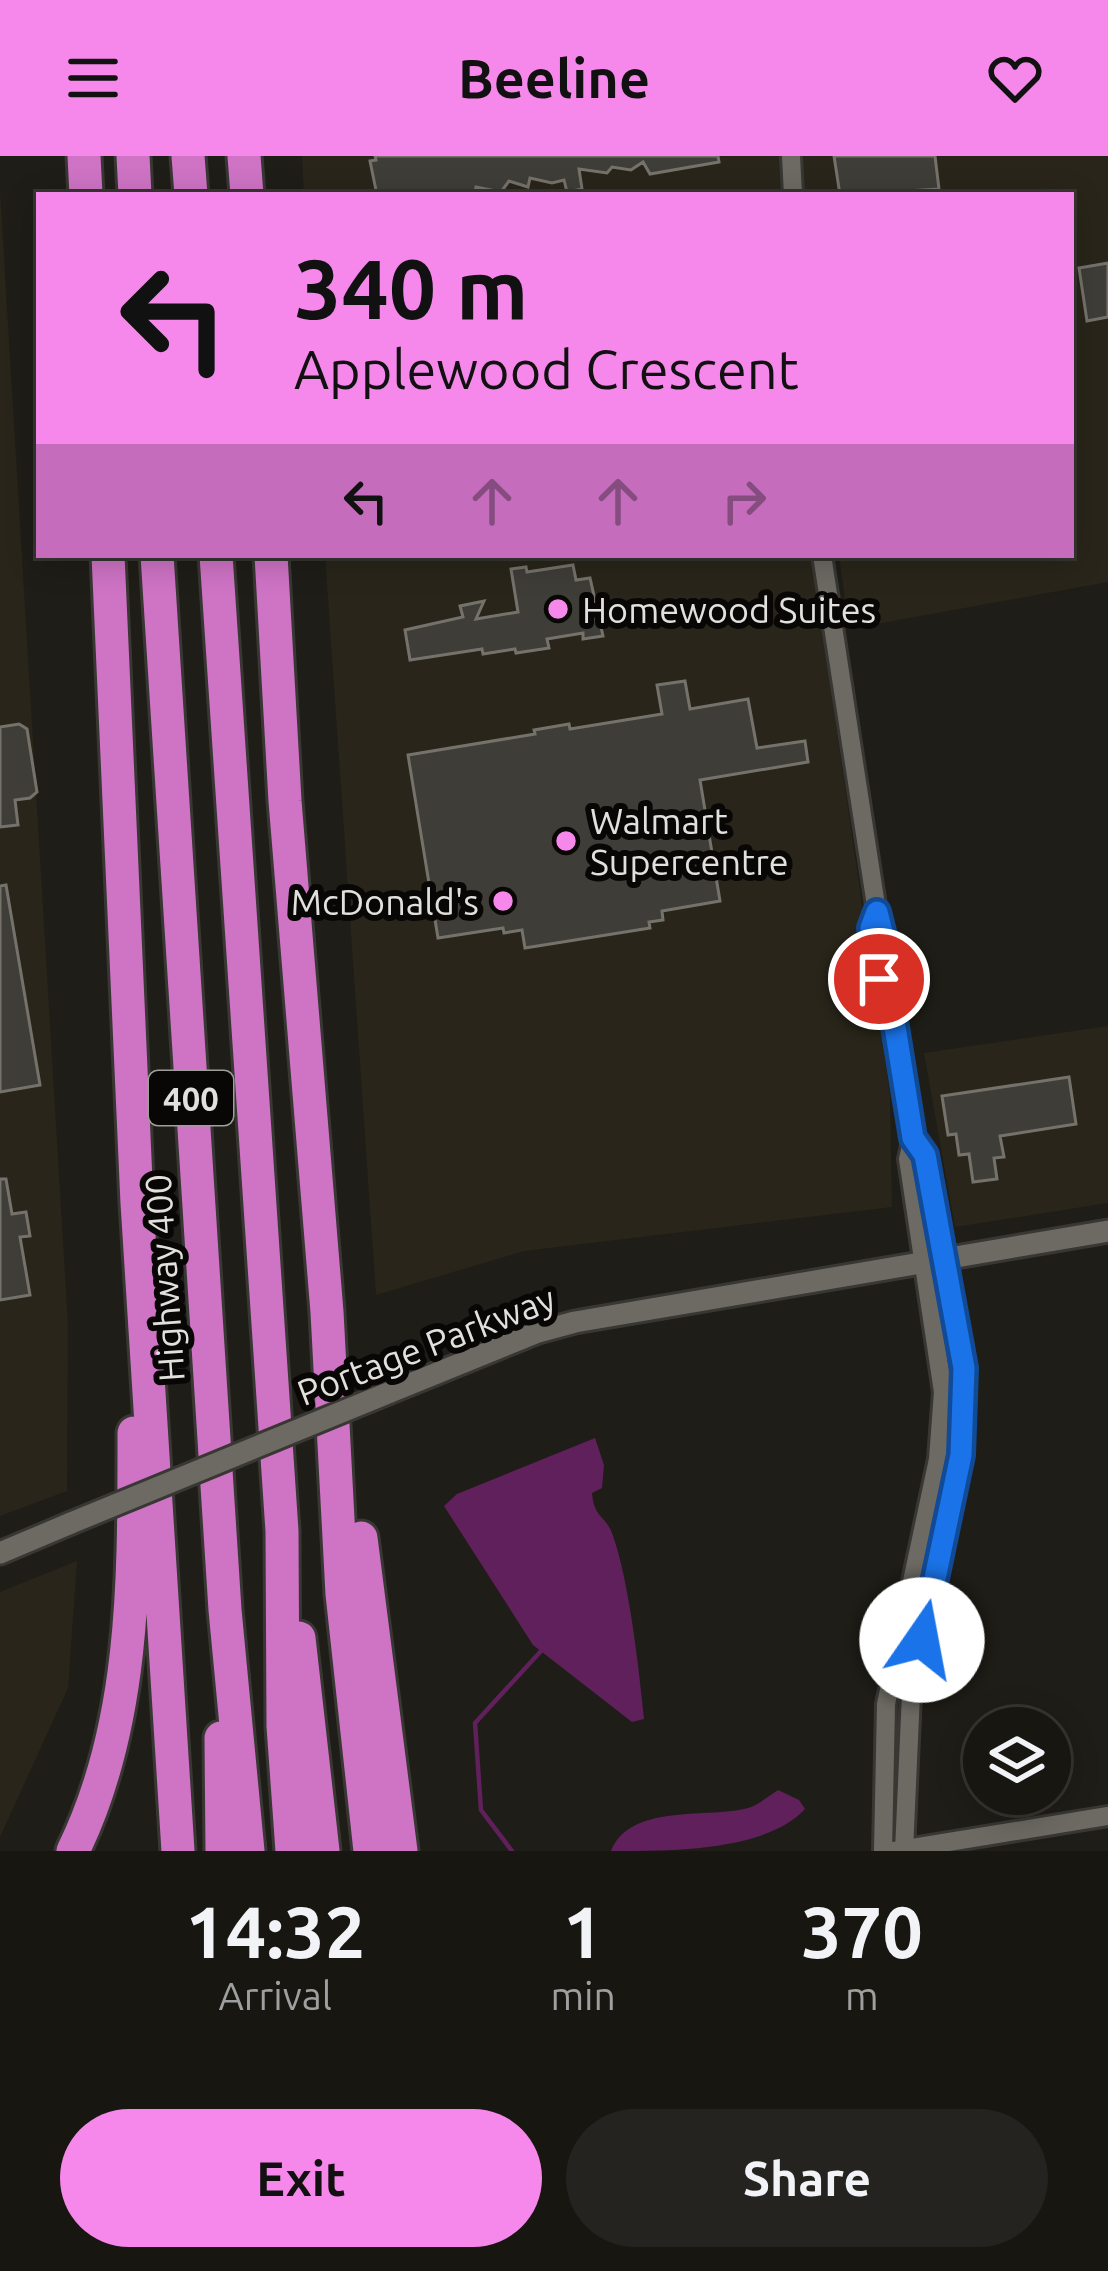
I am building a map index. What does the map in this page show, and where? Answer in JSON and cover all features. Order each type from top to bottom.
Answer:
[{"type":"highway","points":[[84,156],[86,192]]},
{"type":"highway","points":[[133,156],[135,192]]},
{"type":"highway","points":[[188,156],[191,192]]},
{"type":"highway","points":[[244,156],[247,192]]},
{"type":"highway","points":[[108,558],[137,1203],[178,1851]]},
{"type":"highway","name":"Highway 400","points":[[157,558],[225,1610],[248,1851]]},
{"type":"highway","name":"400","points":[[216,558],[282,1532],[284,1726],[292,1851]]},
{"type":"highway","points":[[272,558],[285,801],[327,1312],[342,1594],[370,1851]]},
{"type":"highway","points":[[73,1851],[93,1810],[123,1688],[134,1442],[137,1203]]},
{"type":"highway","points":[[327,1312],[352,1452],[372,1653],[401,1851]]},
{"type":"highway","points":[[282,1532],[305,1681],[323,1851]]},
{"type":"highway","points":[[221,1851],[225,1610]]},
{"type":"street","points":[[791,156],[793,192]]},
{"type":"street","points":[[822,558],[877,912],[893,976],[890,996],[913,1138],[925,1155],[933,1261],[964,1368],[961,1455],[911,1694],[896,1851],[1108,1816]]},
{"type":"street","name":"Portage Parkway","points":[[0,1553],[538,1332],[1108,1231]]},
{"type":"shaded area","points":[[302,156],[1108,156],[1108,582],[849,629],[839,558],[1074,558],[1074,192],[304,192]]},
{"type":"shaded area","points":[[0,191],[68,1325],[67,1491],[0,1516]]},
{"type":"shaded area","points":[[325,558],[811,558],[890,1095],[892,1207],[524,1251],[376,1295]]},
{"type":"shaded area","points":[[1108,1026],[1108,1203],[955,1227],[924,1053]]},
{"type":"shaded area","points":[[595,1438],[604,1465],[602,1488],[592,1493],[593,1501],[618,1552],[636,1650],[644,1719],[632,1722],[533,1645],[444,1506],[457,1494]]},
{"type":"shaded area","points":[[77,1561],[68,1688],[0,1837],[0,1592]]},
{"type":"shaded area","points":[[778,1790],[799,1800],[805,1809],[767,1833],[717,1846],[611,1851],[621,1836],[651,1819],[744,1809]]},
{"type":"building","points":[[375,156],[718,156],[719,162],[650,174],[643,162],[631,170],[612,167],[607,173],[579,169],[582,189],[567,192],[564,180],[552,183],[530,178],[528,187],[509,181],[501,192],[476,187],[475,192],[376,192],[370,161]]},
{"type":"building","points":[[834,156],[935,156],[939,189],[840,192]]},
{"type":"building","points":[[1108,263],[1108,317],[1087,321],[1079,268]]},
{"type":"building","name":"Homewood Suites","points":[[573,565],[576,580],[590,578],[603,636],[583,639],[583,633],[547,639],[549,648],[516,653],[515,649],[483,654],[482,649],[410,660],[405,630],[463,617],[460,606],[484,601],[476,619],[518,612],[511,569],[526,567],[527,572]]},
{"type":"building","name":"Walmart Supercentre","points":[[685,681],[690,709],[748,699],[757,748],[805,741],[808,762],[700,780],[720,901],[662,911],[663,920],[649,922],[650,928],[525,948],[522,930],[504,933],[503,928],[438,938],[408,755],[569,724],[570,729],[662,714],[657,685]]},
{"type":"building","points":[[19,724],[27,729],[37,792],[15,800],[18,825],[0,827],[0,727]]},
{"type":"building","points":[[6,885],[40,1085],[0,1092],[0,886]]},
{"type":"building","points":[[1069,1077],[1076,1124],[1000,1136],[1004,1157],[994,1158],[997,1179],[973,1182],[969,1154],[959,1155],[956,1134],[948,1135],[942,1096]]},
{"type":"building","points":[[0,1179],[6,1179],[12,1214],[26,1212],[30,1236],[20,1237],[30,1295],[0,1300]]},
{"type":"waterway","points":[[512,1851],[481,1810],[475,1723],[541,1651]]},
{"type":"place","name":"Homewood Suites","points":[[558,609]]},
{"type":"place","name":"Walmart Supercentre","points":[[566,841]]},
{"type":"place","name":"McDonald's","points":[[503,901]]},
{"type":"route","points":[[879,979],[871,928],[877,912],[893,976],[890,996],[913,1138],[925,1155],[964,1368],[961,1455],[922,1640]]}]
